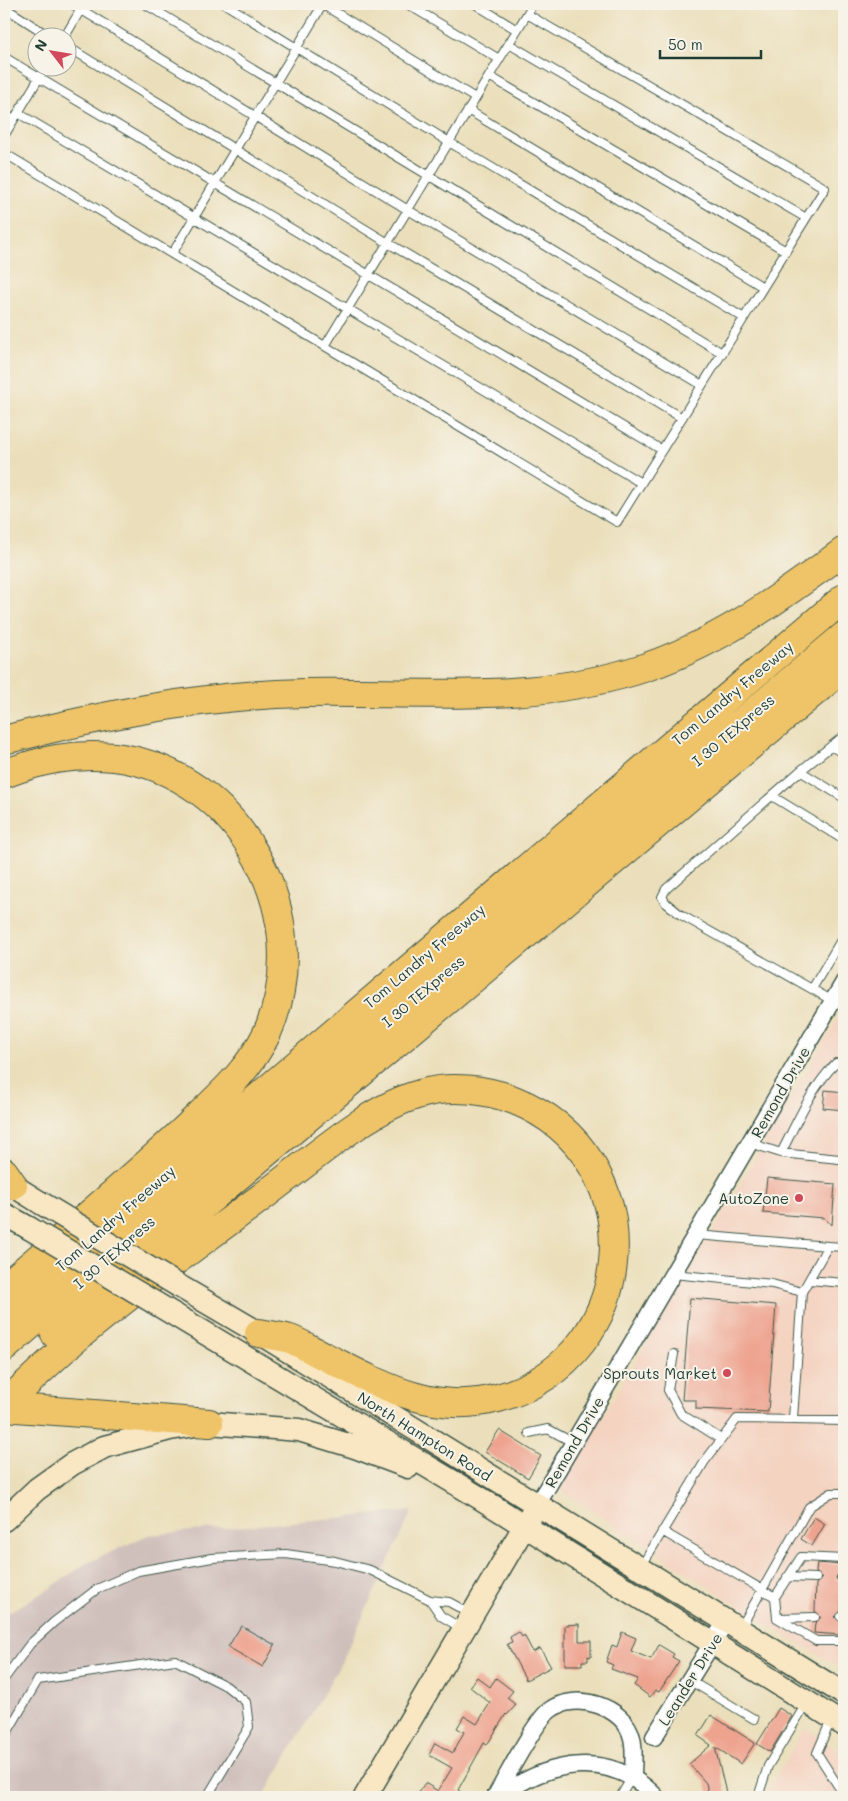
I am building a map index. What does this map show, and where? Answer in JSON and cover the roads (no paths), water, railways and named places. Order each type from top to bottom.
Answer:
[{"type":"highway","points":[[4,740],[110,715],[207,700],[305,693],[483,696],[540,691],[588,684],[636,671],[681,654],[724,632],[776,600],[844,551]]},
{"type":"highway","name":"Tom Landry Freeway","points":[[4,1314],[844,598]]},
{"type":"highway","name":"I 30 TEXpress","points":[[4,1348],[176,1198],[844,636]]},
{"type":"highway","points":[[4,1380],[105,1288],[844,667]]},
{"type":"highway","points":[[4,774],[32,763],[61,757],[91,755],[116,757],[143,764],[169,774],[194,787],[219,807],[240,829],[260,861],[277,905],[283,959],[280,986],[267,1033],[240,1076],[153,1159],[13,1280],[4,1294]]},
{"type":"highway","points":[[4,1406],[84,1332],[321,1153],[374,1115],[401,1100],[424,1093],[474,1090],[500,1095],[525,1105],[547,1117],[576,1144],[595,1170],[606,1193],[613,1220],[615,1244],[612,1274],[596,1321],[584,1340],[566,1361],[544,1377],[521,1389],[498,1398],[474,1402],[428,1401],[392,1391],[288,1339],[258,1332]]},
{"type":"highway","points":[[4,1406],[209,1423]]},
{"type":"main road","name":"North Hampton Road","points":[[7,1179],[41,1203],[258,1332],[844,1694]]},
{"type":"main road","name":"North Hampton Road","points":[[4,1214],[480,1498],[524,1528],[838,1722]]},
{"type":"main road","points":[[4,1520],[37,1489],[72,1464],[104,1447],[170,1429],[209,1423],[299,1430],[355,1447],[480,1498]]},
{"type":"main road","name":"Remond Drive","points":[[365,1797],[537,1505]]},
{"type":"street","name":"Remond Drive","points":[[537,1505],[844,982]]},
{"type":"street","name":"Leander Drive","points":[[654,1737],[712,1643],[732,1625]]},
{"type":"street","points":[[497,1797],[539,1722],[549,1710],[559,1705],[574,1702],[592,1703],[604,1708],[616,1715],[626,1726],[632,1737],[633,1776]]},
{"type":"street","points":[[497,1797],[524,1780],[542,1772],[561,1767],[592,1764],[620,1770],[633,1776],[656,1797]]},
{"type":"lane","points":[[72,4],[82,6],[408,210],[702,385]]},
{"type":"lane","points":[[145,4],[722,353]]},
{"type":"lane","points":[[225,4],[449,142],[744,318]]},
{"type":"lane","points":[[172,254],[323,4],[476,98]]},
{"type":"lane","points":[[407,4],[499,59]]},
{"type":"lane","points":[[475,4],[517,30]]},
{"type":"lane","points":[[325,346],[533,4]]},
{"type":"lane","points":[[70,28],[82,6]]},
{"type":"lane","points":[[4,7],[37,28]]},
{"type":"lane","points":[[4,153],[617,522],[825,188],[527,14]]},
{"type":"lane","points":[[508,44],[806,218]]},
{"type":"lane","points":[[78,53],[388,243],[682,418]]},
{"type":"lane","points":[[4,57],[28,71]]},
{"type":"lane","points":[[489,76],[786,251]]},
{"type":"lane","points":[[4,136],[39,78],[662,450]]},
{"type":"lane","points":[[468,110],[763,287]]},
{"type":"lane","points":[[18,113],[641,483]]},
{"type":"lane","points":[[4,115],[13,120]]},
{"type":"lane","points":[[833,1001],[681,915],[666,903],[662,897],[666,889],[844,736]]},
{"type":"lane","points":[[831,746],[844,754]]},
{"type":"lane","points":[[800,772],[844,798]]},
{"type":"lane","points":[[772,796],[844,840]]},
{"type":"lane","points":[[812,990],[844,935]]},
{"type":"lane","points":[[781,1153],[815,1088],[836,1063],[844,1064]]},
{"type":"lane","points":[[750,1144],[781,1153],[839,1159],[844,1157]]},
{"type":"lane","points":[[696,1235],[844,1247]]},
{"type":"lane","points":[[793,1418],[802,1292],[828,1246]]},
{"type":"lane","points":[[673,1274],[772,1284],[802,1292]]},
{"type":"lane","points":[[809,1280],[844,1284]]},
{"type":"lane","points":[[674,1354],[668,1390],[681,1414],[721,1440]]},
{"type":"lane","points":[[640,1569],[662,1531],[721,1440],[737,1419],[793,1418],[844,1421]]},
{"type":"lane","points":[[529,1433],[548,1429],[574,1443]]},
{"type":"lane","points":[[732,1625],[761,1589],[808,1507],[831,1493],[844,1493]]},
{"type":"lane","points":[[662,1531],[775,1597]]},
{"type":"lane","points":[[4,1679],[30,1644],[54,1622],[97,1589],[138,1571],[212,1558],[286,1554],[334,1561],[370,1570],[430,1600],[449,1602],[468,1623]]},
{"type":"lane","points":[[777,1618],[775,1597],[801,1557],[844,1559]]},
{"type":"lane","points":[[787,1577],[816,1578]]},
{"type":"lane","points":[[430,1600],[441,1616],[468,1623]]},
{"type":"lane","points":[[777,1618],[815,1618]]},
{"type":"lane","points":[[777,1618],[816,1641],[844,1641]]},
{"type":"lane","points":[[4,1738],[38,1680],[175,1660],[226,1686],[246,1702],[249,1728],[207,1797]]},
{"type":"lane","points":[[689,1680],[754,1719]]},
{"type":"lane","points":[[758,1797],[768,1766],[807,1702]]},
{"type":"lane","points":[[838,1722],[817,1753],[840,1789],[840,1797]]},
{"type":"lane","points":[[620,1797],[633,1776]]},
{"type":"place","name":"AutoZone","points":[[799,1198]]},
{"type":"place","name":"Sprouts Market","points":[[727,1373]]}]
